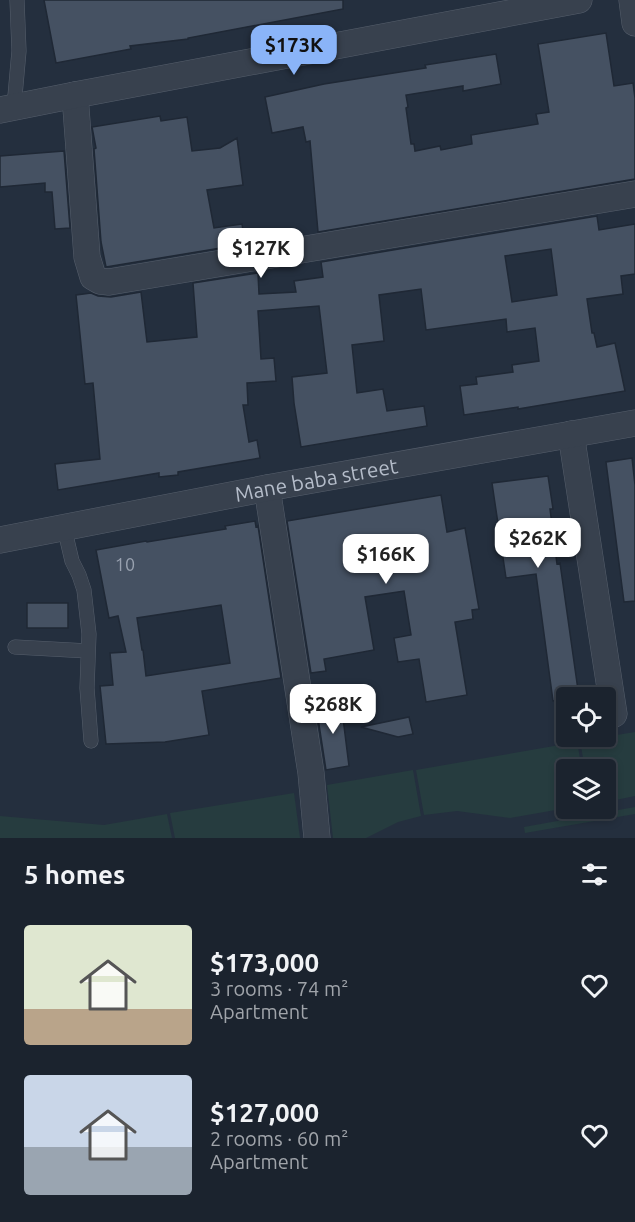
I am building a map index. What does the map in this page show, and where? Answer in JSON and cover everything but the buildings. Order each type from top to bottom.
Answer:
[{"type":"street","points":[[7,109],[75,94],[579,0]]},
{"type":"street","points":[[632,0],[635,23]]},
{"type":"street","points":[[75,94],[87,257],[93,277],[100,281],[109,282],[635,194]]},
{"type":"street","name":"Mane baba street","points":[[0,540],[267,488],[635,423]]},
{"type":"street","points":[[571,434],[610,687]]},
{"type":"street","points":[[267,488],[311,772],[317,838]]},
{"type":"lane","points":[[7,109],[19,51],[17,0]]},
{"type":"lane","points":[[64,527],[72,561],[84,590],[89,634],[87,688],[91,741]]},
{"type":"lane","points":[[15,647],[88,651]]},
{"type":"green space","points":[[635,732],[635,796],[616,800],[616,759],[583,759],[581,747],[616,747],[616,735]]},
{"type":"green space","points":[[556,746],[578,747],[580,759],[556,759],[556,810],[510,818],[457,811],[424,815],[416,770]]},
{"type":"green space","points":[[413,770],[421,816],[398,822],[366,838],[333,838],[327,785]]},
{"type":"green space","points":[[294,793],[300,838],[175,838],[170,813]]},
{"type":"green space","points":[[635,807],[635,814],[616,817],[616,810]]},
{"type":"green space","points":[[167,814],[172,838],[0,838],[0,816],[104,825]]},
{"type":"green space","points":[[568,819],[606,819],[525,833],[524,827]]}]
